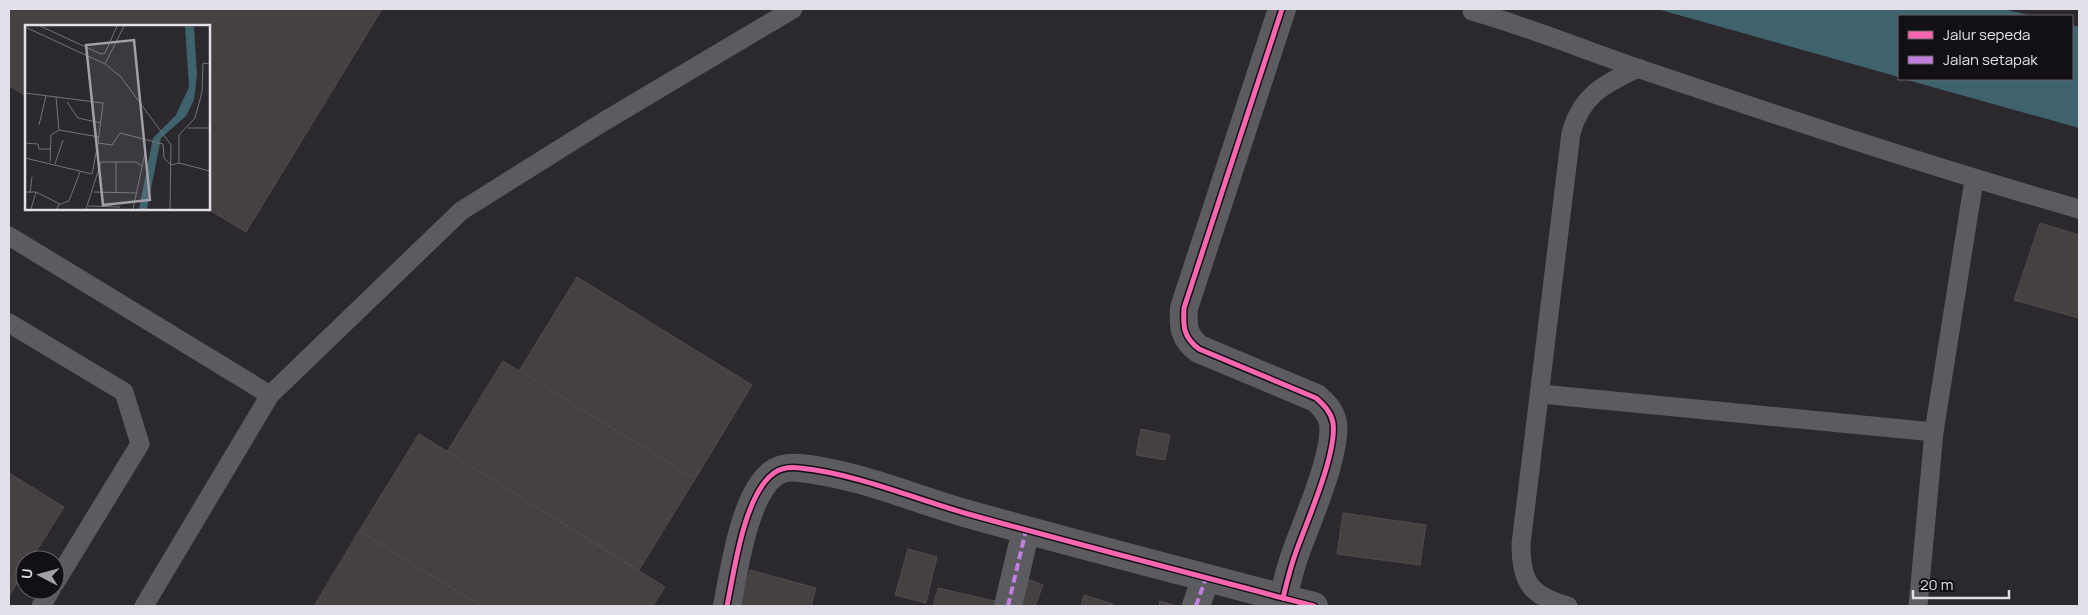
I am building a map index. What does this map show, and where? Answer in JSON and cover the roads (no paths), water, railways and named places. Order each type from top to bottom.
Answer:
[{"type":"street","points":[[1282,9],[1184,308],[1183,328],[1191,342],[1199,349],[1316,398],[1331,415],[1333,435],[1330,452],[1316,500],[1296,550],[1283,598]]},
{"type":"street","points":[[727,606],[739,544],[748,514],[764,485],[773,474],[780,470],[800,468],[856,479],[1026,530],[1314,606]]},
{"type":"street","points":[[1008,606],[1026,530]]},
{"type":"street","points":[[1196,606],[1206,578]]},
{"type":"lane","points":[[144,606],[270,395],[461,211],[603,122],[793,9]]},
{"type":"lane","points":[[1472,12],[1508,21],[1638,68],[1974,180],[2079,209]]},
{"type":"lane","points":[[1568,606],[1555,603],[1531,587],[1521,564],[1521,544],[1570,147],[1575,120],[1581,107],[1596,92],[1638,68]]},
{"type":"lane","points":[[1918,606],[1934,432],[1974,180]]},
{"type":"lane","points":[[9,236],[270,395]]},
{"type":"lane","points":[[9,323],[124,392],[140,444],[65,567]]},
{"type":"lane","points":[[1541,394],[1934,432]]},
{"type":"water","points":[[1657,9],[2003,9],[2030,15],[1898,15],[1898,77]]},
{"type":"water","points":[[2073,25],[2079,27],[2079,128],[1908,80],[2073,80]]}]
